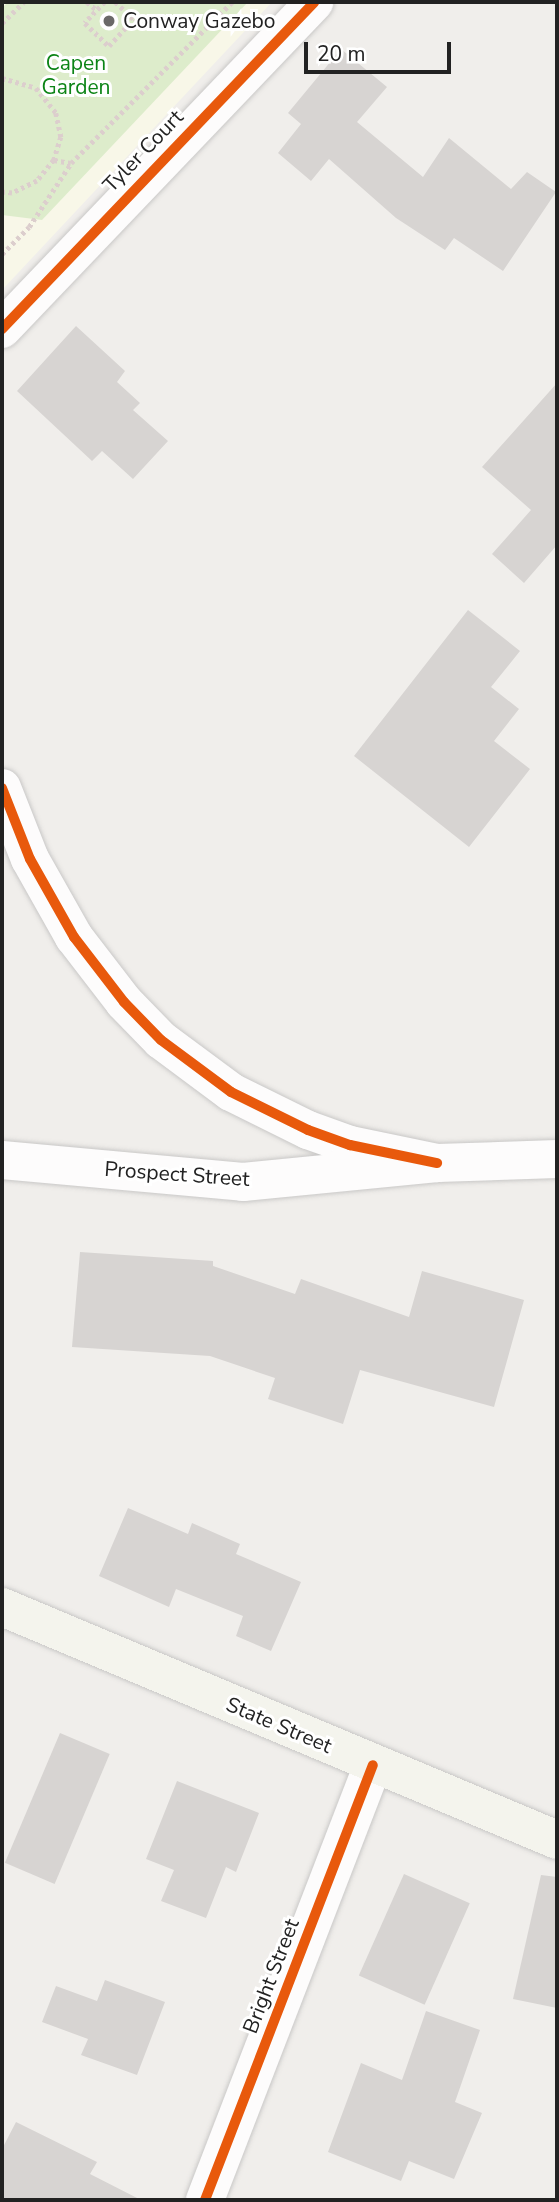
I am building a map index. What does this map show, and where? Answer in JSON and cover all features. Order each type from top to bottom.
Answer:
[{"type":"main road","name":"State Street","points":[[2,1608],[373,1766],[557,1840]]},
{"type":"street","name":"Tyler Court","points":[[2,329],[314,2]]},
{"type":"street","name":"Prospect Street","points":[[2,788],[30,859],[74,937],[124,1002],[161,1040],[230,1092],[308,1130],[350,1145],[437,1163]]},
{"type":"street","name":"Prospect Street","points":[[2,1160],[243,1182],[437,1163],[557,1159]]},
{"type":"street","name":"Bright Street","points":[[205,2200],[373,1766]]},
{"type":"path","points":[[2,23],[24,2]]},
{"type":"path","points":[[87,2],[97,10]]},
{"type":"path","points":[[105,2],[85,23],[109,46],[134,19],[115,2]]},
{"type":"path","points":[[2,254],[29,227],[71,163],[232,2]]},
{"type":"path","points":[[2,78],[36,88],[56,113],[61,137],[54,160],[37,181],[12,192],[2,192]]},
{"type":"path","points":[[54,160],[71,163]]},
{"type":"shaded area","name":"Capen Garden","points":[[2,2],[272,2],[2,290]]},
{"type":"green space","name":"Capen Garden","points":[[8,2],[248,2],[42,220],[2,215],[2,8]]},
{"type":"building","points":[[341,49],[387,87],[357,122],[423,177],[449,138],[511,189],[527,172],[556,192],[503,271],[454,238],[445,250],[396,218],[329,159],[311,181],[278,153],[301,124],[288,113]]},
{"type":"building","points":[[76,326],[125,371],[117,382],[140,403],[133,410],[168,441],[133,479],[102,451],[92,461],[17,391]]},
{"type":"building","points":[[557,383],[557,545],[524,583],[492,554],[531,510],[482,467]]},
{"type":"building","points":[[468,610],[520,651],[491,687],[519,709],[494,741],[530,769],[469,847],[354,756]]},
{"type":"building","points":[[80,1252],[213,1261],[213,1266],[295,1294],[301,1279],[409,1317],[422,1271],[524,1300],[494,1407],[360,1370],[343,1424],[268,1399],[275,1378],[210,1356],[72,1347]]},
{"type":"building","points":[[128,1508],[188,1534],[192,1523],[240,1544],[236,1554],[301,1582],[271,1651],[236,1636],[243,1616],[176,1589],[169,1607],[99,1576]]},
{"type":"building","points":[[60,1733],[110,1754],[55,1884],[5,1863]]},
{"type":"building","points":[[177,1781],[259,1813],[236,1872],[226,1867],[206,1918],[161,1901],[174,1870],[146,1859]]},
{"type":"building","points":[[404,1874],[470,1903],[425,2005],[359,1975]]},
{"type":"building","points":[[541,1875],[557,1877],[557,2008],[513,1999]]},
{"type":"building","points":[[105,1980],[165,2002],[137,2075],[81,2055],[88,2039],[42,2022],[56,1986],[97,2001]]},
{"type":"building","points":[[426,2011],[480,2030],[455,2102],[482,2113],[454,2179],[409,2161],[401,2181],[328,2152],[361,2063],[402,2080]]},
{"type":"building","points":[[16,2122],[97,2162],[90,2174],[141,2200],[2,2200],[2,2149]]},
{"type":"cycle path","points":[[2,329],[314,2]]},
{"type":"cycle path","points":[[2,788],[30,859],[74,937],[124,1002],[161,1040],[231,1092],[308,1130],[350,1145],[437,1163]]},
{"type":"cycle path","points":[[205,2200],[373,1765]]},
{"type":"place","name":"Conway Gazebo","points":[[109,21]]}]
